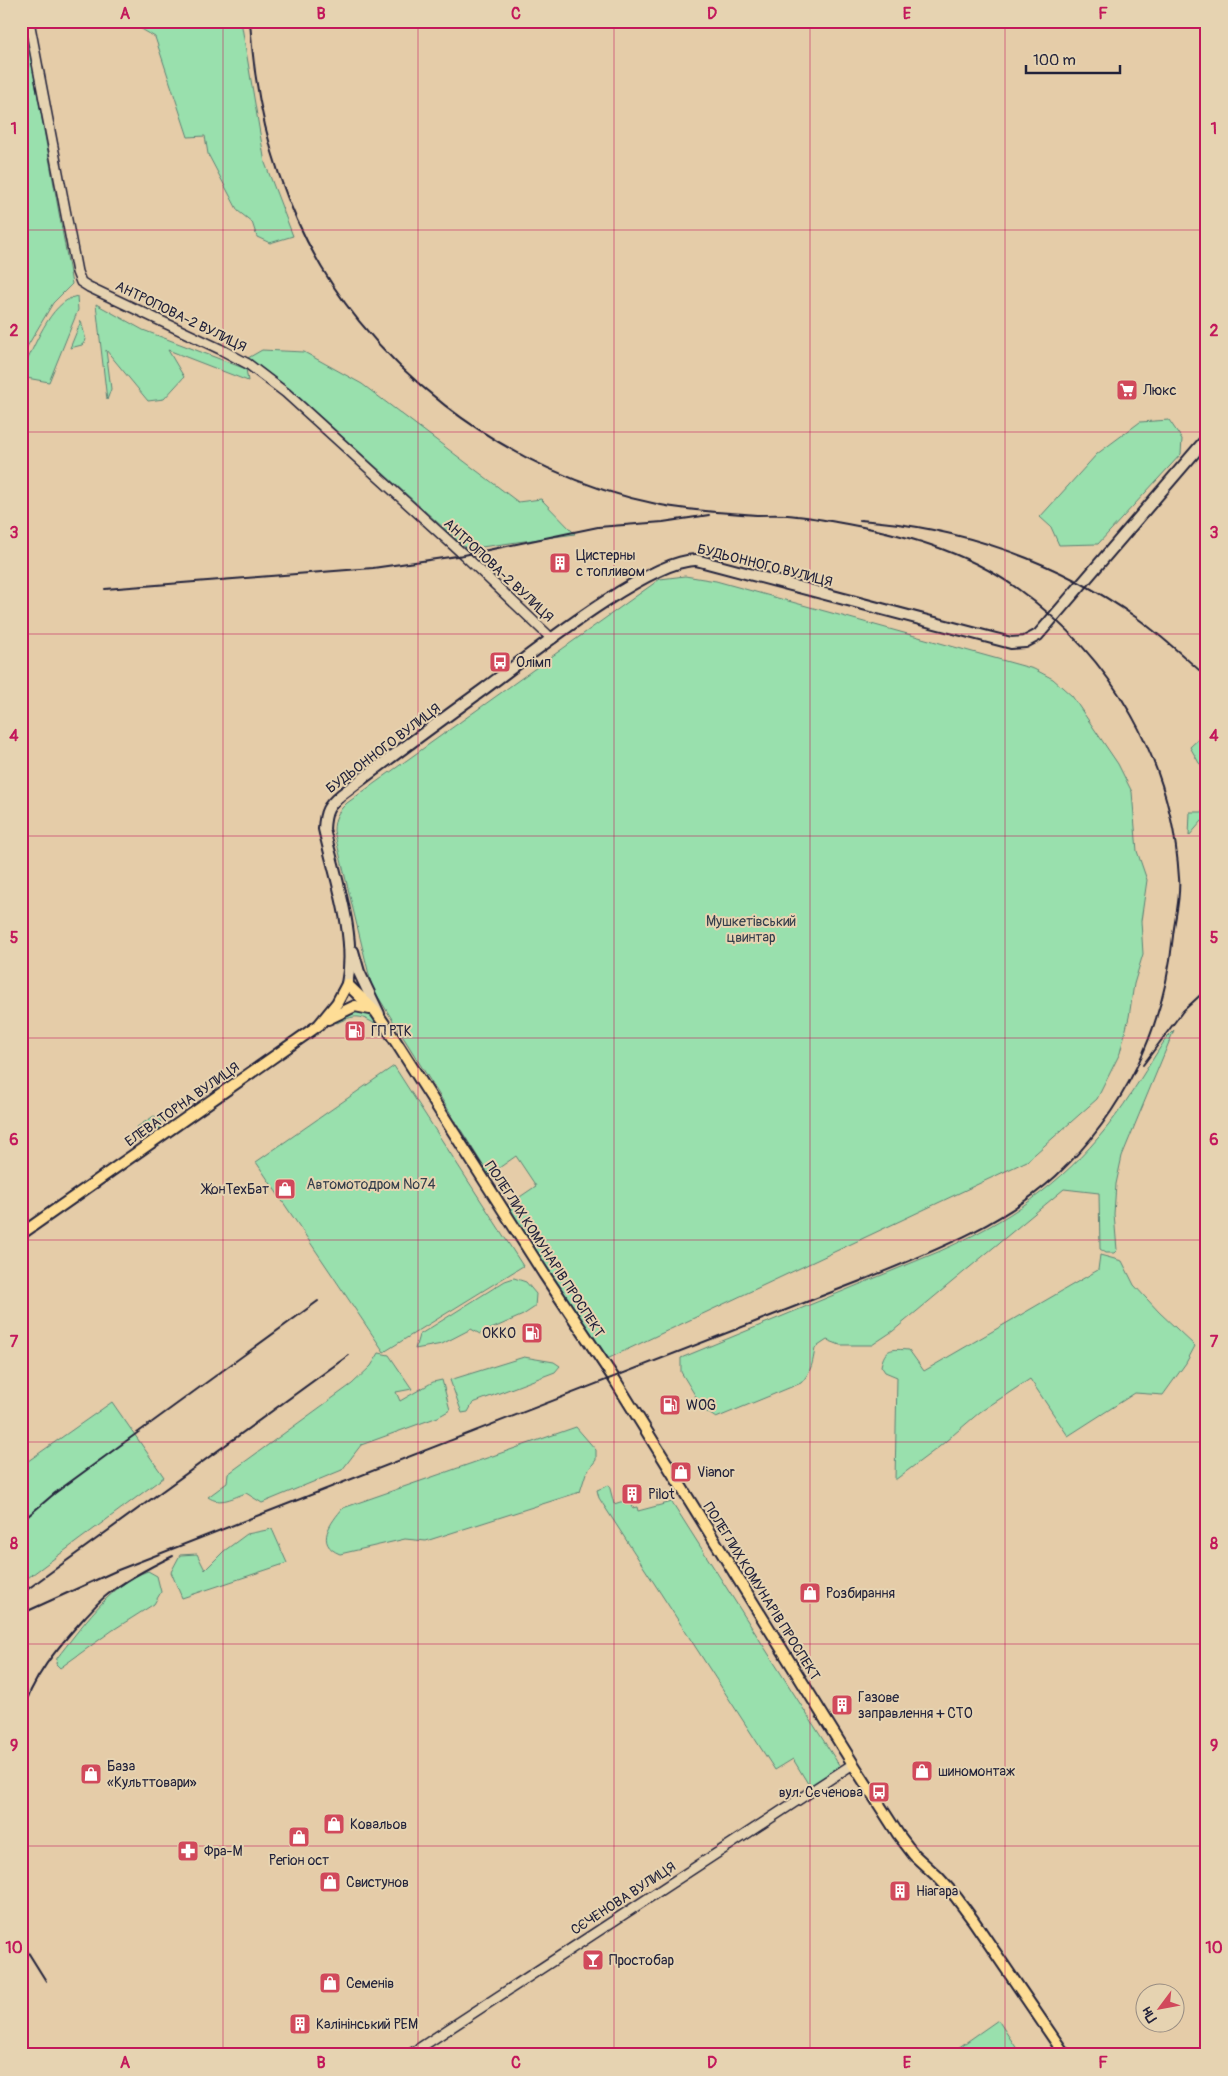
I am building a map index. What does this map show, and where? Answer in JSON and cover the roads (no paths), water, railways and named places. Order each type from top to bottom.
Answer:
[{"type":"main road","name":"БУДЬОННОГО ВУЛИЦЯ","points":[[347,984],[350,968],[350,938],[324,828],[324,815],[330,804],[552,638],[624,590],[671,565],[687,560],[696,560],[1011,643],[1025,642],[1038,635],[1207,438]]},
{"type":"main road","points":[[350,938],[359,972],[380,1017]]},
{"type":"main road","name":"ПОЛЕГЛИХ КОМУНАРІВ ПРОСПЕКТ","points":[[347,984],[380,1017],[554,1290],[614,1380],[898,1834],[914,1855],[938,1877],[973,1920],[1065,2055]]},
{"type":"main road","name":"ЕЛЕВАТОРНА ВУЛИЦЯ","points":[[21,1234],[320,1025],[337,1003],[347,984]]},
{"type":"main road","points":[[320,1025],[333,1016],[355,1006],[368,1008],[380,1017]]},
{"type":"street","name":"АНТРОПОВА-2 ВУЛИЦЯ","points":[[29,21],[81,282],[248,364],[286,393],[552,638]]},
{"type":"street","name":"СЄЧЕНОВА ВУЛИЦЯ","points":[[408,2055],[853,1764]]},
{"type":"railway","points":[[21,1614],[118,1570],[893,1268],[942,1247],[990,1223],[1013,1209],[1056,1176],[1102,1125],[1121,1096],[1137,1067],[1150,1036],[1168,970],[1174,929],[1179,893],[1174,835],[1164,793],[1150,753],[1132,715],[1109,680],[1082,647],[1052,616],[1018,589],[997,575],[954,554],[931,545],[860,526],[802,516],[758,515],[673,507],[604,490],[548,468],[495,440],[445,406],[400,366],[359,321],[325,273],[297,220],[278,172],[264,123],[255,72],[250,21]]},
{"type":"railway","points":[[105,589],[373,568],[464,555],[598,527],[663,522],[709,515]]},
{"type":"railway","points":[[860,520],[934,530],[970,539],[1040,563],[1106,597],[1137,618],[1207,677]]},
{"type":"railway","points":[[1143,1065],[1183,1011],[1207,989]]},
{"type":"railway","points":[[21,1522],[55,1493],[318,1301]]},
{"type":"railway","points":[[21,1594],[349,1355]]},
{"type":"railway","points":[[21,1717],[31,1689],[47,1664],[65,1640],[104,1597],[147,1569],[173,1556]]},
{"type":"railway","points":[[21,1941],[46,1981]]},
{"type":"place","name":"Люкс","points":[[1127,390]]},
{"type":"place","name":"Цистерны с топливом","points":[[560,563]]},
{"type":"place","name":"Олімп","points":[[500,662]]},
{"type":"place","name":"ГП РТК","points":[[355,1031]]},
{"type":"place","name":"ЖонТехБат","points":[[285,1189]]},
{"type":"place","name":"ОККО","points":[[532,1333]]},
{"type":"place","name":"WOG","points":[[670,1405]]},
{"type":"place","name":"Vianor","points":[[681,1472]]},
{"type":"place","name":"Pilot","points":[[632,1494]]},
{"type":"place","name":"Розбирання","points":[[810,1593]]},
{"type":"place","name":"Газове заправлення + СТО","points":[[842,1705]]},
{"type":"place","name":"шиномонтаж","points":[[922,1771]]},
{"type":"place","name":"База «Культтовари»","points":[[91,1774]]},
{"type":"place","name":"вул. Сєченова","points":[[879,1792]]},
{"type":"place","name":"Ковальов","points":[[334,1824]]},
{"type":"place","name":"Регіон ост","points":[[299,1837]]},
{"type":"place","name":"Фра-М","points":[[188,1851]]},
{"type":"place","name":"Свистунов","points":[[330,1882]]},
{"type":"place","name":"Ніагара","points":[[900,1891]]},
{"type":"place","name":"Простобар","points":[[593,1960]]},
{"type":"place","name":"Семенів","points":[[330,1983]]},
{"type":"place","name":"Калінінський РЕМ","points":[[300,2024]]},
{"type":"park label","name":"Мушкетівський цвинтар","points":[[751,930]]},
{"type":"park label","name":"Автомотодром №74","points":[[371,1184]]}]
